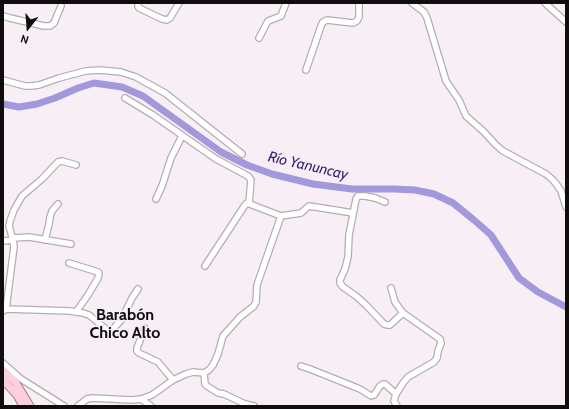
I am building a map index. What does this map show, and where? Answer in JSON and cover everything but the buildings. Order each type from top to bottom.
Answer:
[{"type":"main road","points":[[3,370],[16,383],[30,406]]},
{"type":"main road","points":[[3,380],[23,406]]},
{"type":"street","points":[[138,3],[139,8],[167,20],[170,18],[179,3]]},
{"type":"street","points":[[259,38],[268,21],[281,16],[286,3]]},
{"type":"street","points":[[306,70],[323,22],[327,20],[353,23],[357,21],[359,17],[359,3]]},
{"type":"street","points":[[412,3],[424,12],[427,18],[444,76],[459,100],[466,116],[503,151],[546,174],[553,180],[561,191],[566,207]]},
{"type":"street","points":[[545,3],[566,22]]},
{"type":"street","points":[[3,16],[38,25],[50,26],[54,23],[62,6]]},
{"type":"street","points":[[3,80],[25,86],[32,86],[86,71],[100,70],[122,72],[136,77],[165,93],[242,154]]},
{"type":"street","points":[[125,98],[153,115],[216,160],[248,176],[251,180],[249,204]]},
{"type":"street","points":[[156,199],[171,158],[182,136]]},
{"type":"street","points":[[76,165],[62,161],[58,162],[42,179],[22,196],[14,210],[9,226],[13,239],[13,253],[4,310],[76,312],[88,315],[106,329],[113,329],[122,319],[138,289]]},
{"type":"street","points":[[385,202],[365,196],[358,196],[356,199],[349,235],[348,257],[340,284],[356,296],[387,326],[390,325],[403,312]]},
{"type":"street","points":[[205,266],[247,203],[281,216],[301,213],[309,206],[353,213]]},
{"type":"street","points":[[45,240],[52,211],[58,204]]},
{"type":"street","points":[[78,406],[87,399],[92,398],[141,399],[152,395],[173,380],[186,374],[193,372],[204,373],[209,370],[218,354],[223,336],[240,317],[254,306],[256,302],[257,285],[281,216]]},
{"type":"street","points":[[3,241],[29,237],[72,244]]},
{"type":"street","points":[[68,263],[99,273],[98,278],[88,295],[76,312]]},
{"type":"street","points":[[391,288],[395,302],[403,312],[440,339],[441,343],[437,358],[434,362],[408,377],[396,394],[394,401],[397,406]]},
{"type":"street","points":[[145,328],[137,351],[158,362],[173,380]]},
{"type":"street","points":[[3,363],[22,379],[64,406]]},
{"type":"street","points":[[301,366],[360,389],[371,396],[374,395],[382,384],[385,384],[396,394]]},
{"type":"street","points":[[204,373],[206,386],[218,393],[223,393],[245,404],[254,406]]},
{"type":"street","points":[[141,399],[151,406]]},
{"type":"waterway","name":"Río Yanuncay","points":[[3,104],[19,107],[37,104],[94,83],[122,87],[143,96],[221,152],[247,165],[272,174],[313,184],[352,189],[415,190],[434,194],[453,203],[491,235],[519,278],[538,292],[566,307]]},
{"type":"district","name":"Barabón Chico Alto","points":[[125,324]]}]
